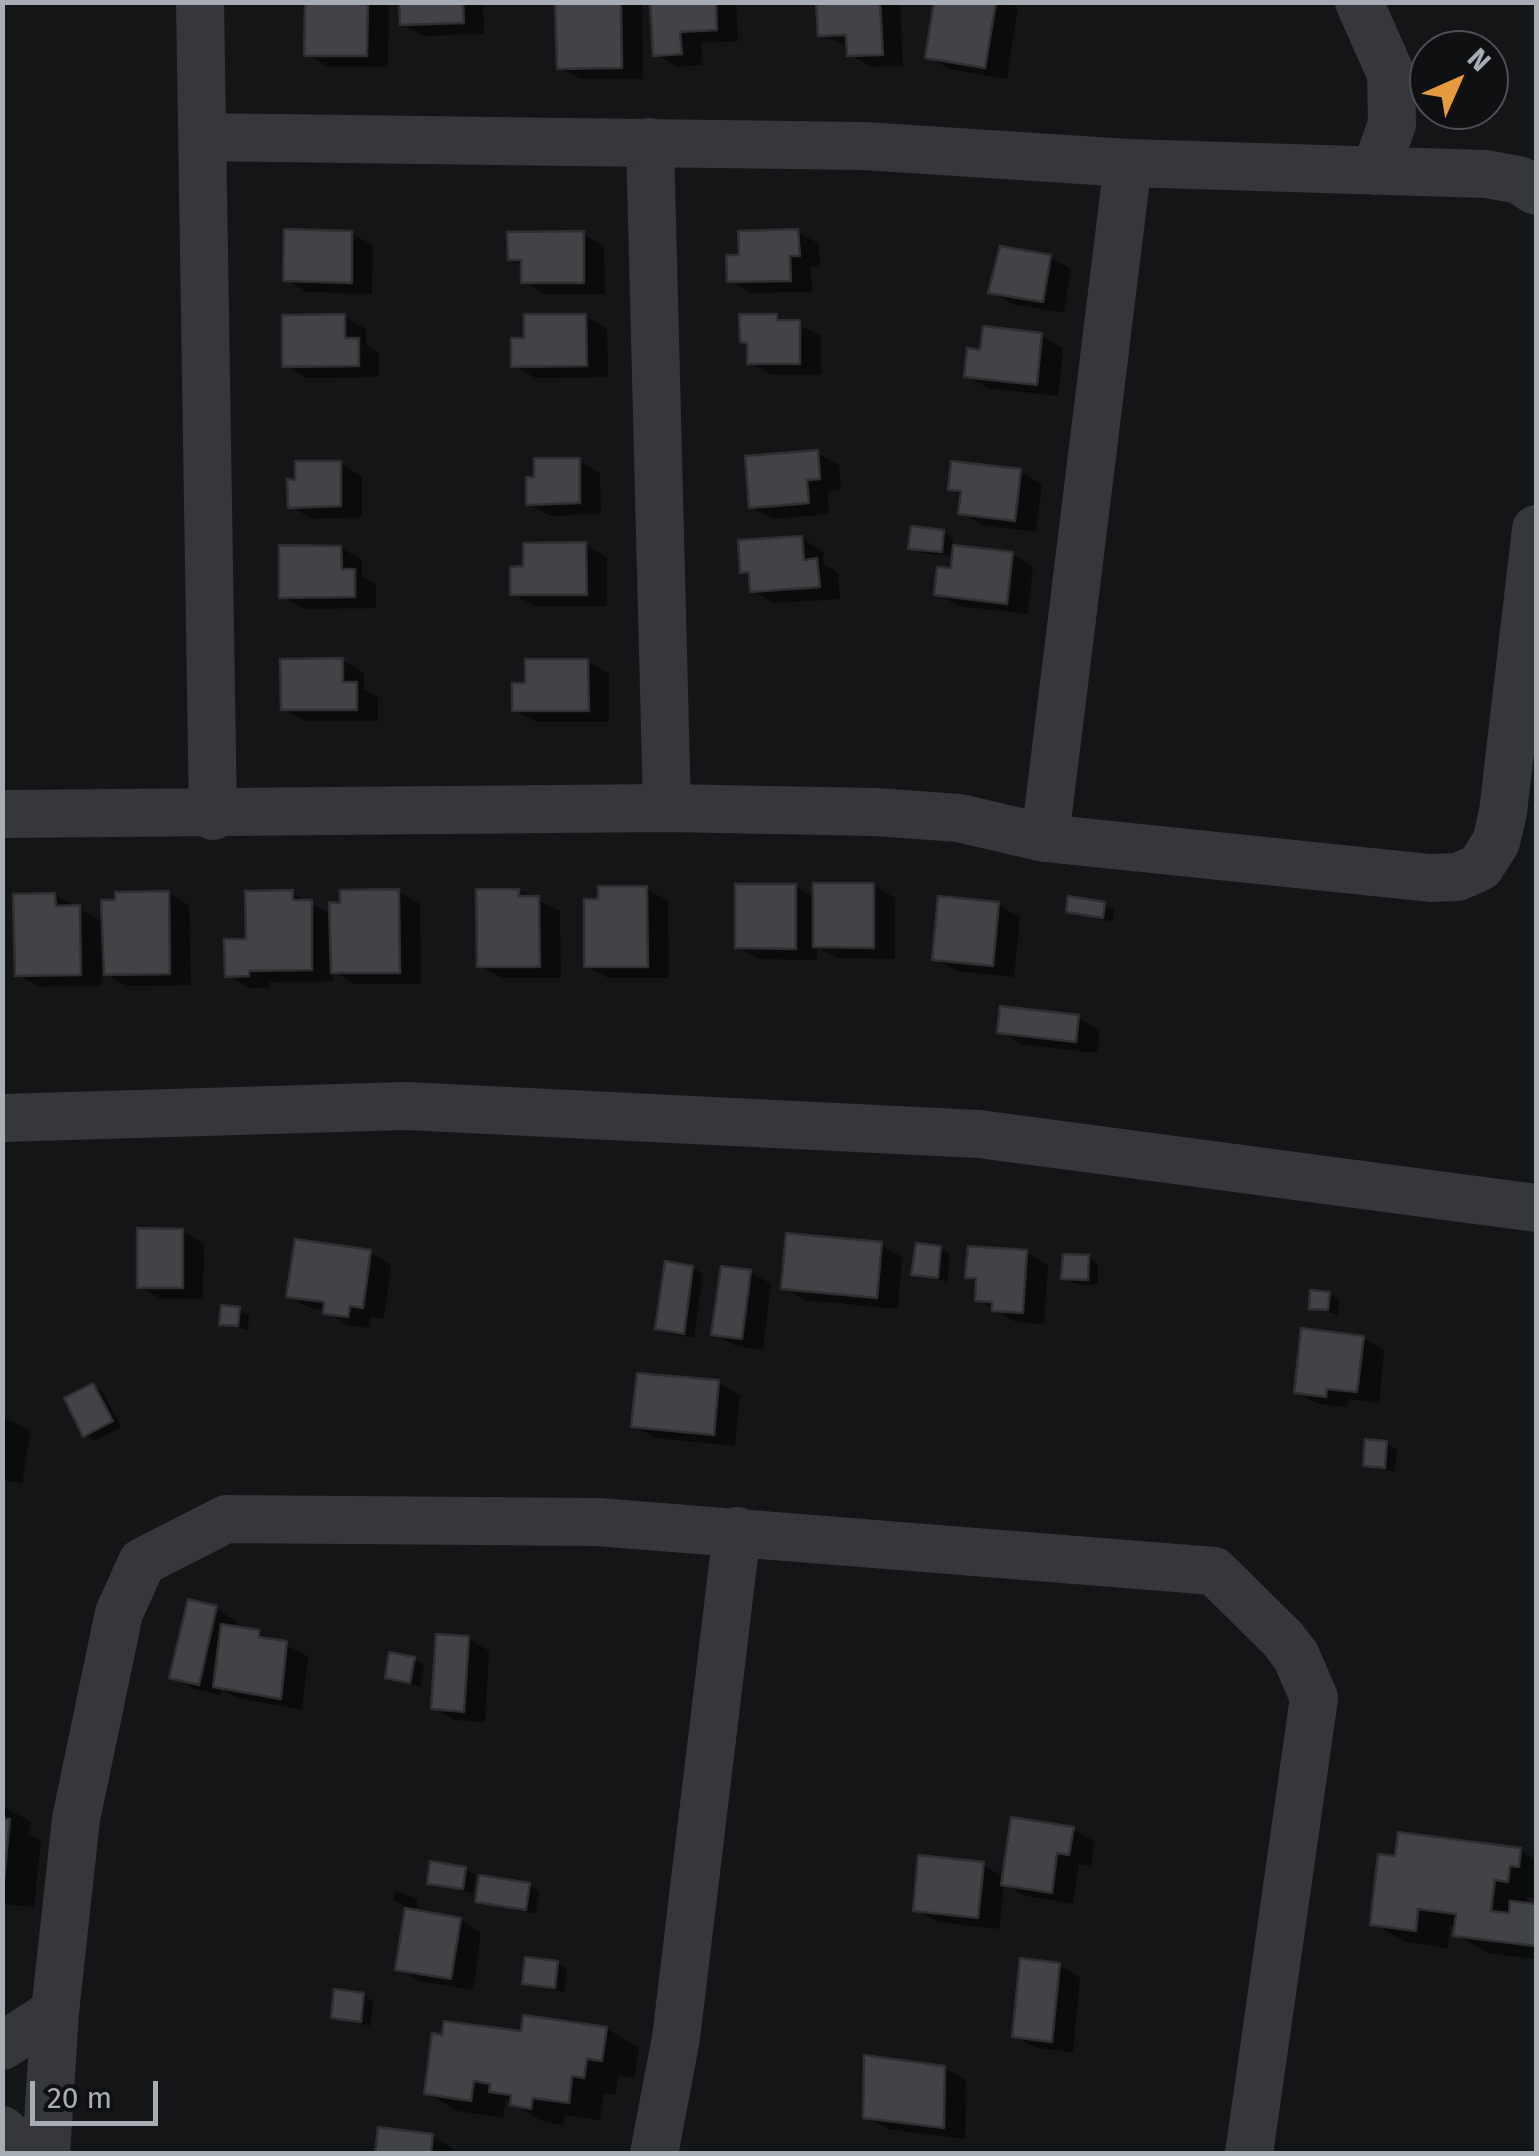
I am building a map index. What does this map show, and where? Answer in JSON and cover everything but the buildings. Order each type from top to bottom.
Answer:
[{"type":"street","points":[[200,2],[213,816]]},
{"type":"street","points":[[1359,2],[1390,74],[1392,124],[1375,171]]},
{"type":"street","points":[[202,137],[864,146],[1128,163],[1486,174],[1518,180],[1536,191]]},
{"type":"street","points":[[650,142],[667,808]]},
{"type":"street","points":[[1045,838],[1128,163]]},
{"type":"street","points":[[2,814],[213,816],[667,808],[874,812],[959,818],[1045,838],[1430,878],[1458,877],[1480,867],[1496,842],[1503,812],[1536,529]]},
{"type":"street","points":[[2,1118],[406,1106],[979,1134],[1536,1208]]},
{"type":"street","points":[[46,2154],[55,2012],[76,1819],[120,1613],[142,1562],[226,1519],[598,1522],[1214,1571],[1282,1638],[1296,1656],[1314,1698],[1249,2154]]},
{"type":"street","points":[[654,2154],[676,2038],[737,1531]]},
{"type":"street","points":[[2,2046],[55,2012]]},
{"type":"street","points":[[2,2130],[28,2154]]}]
